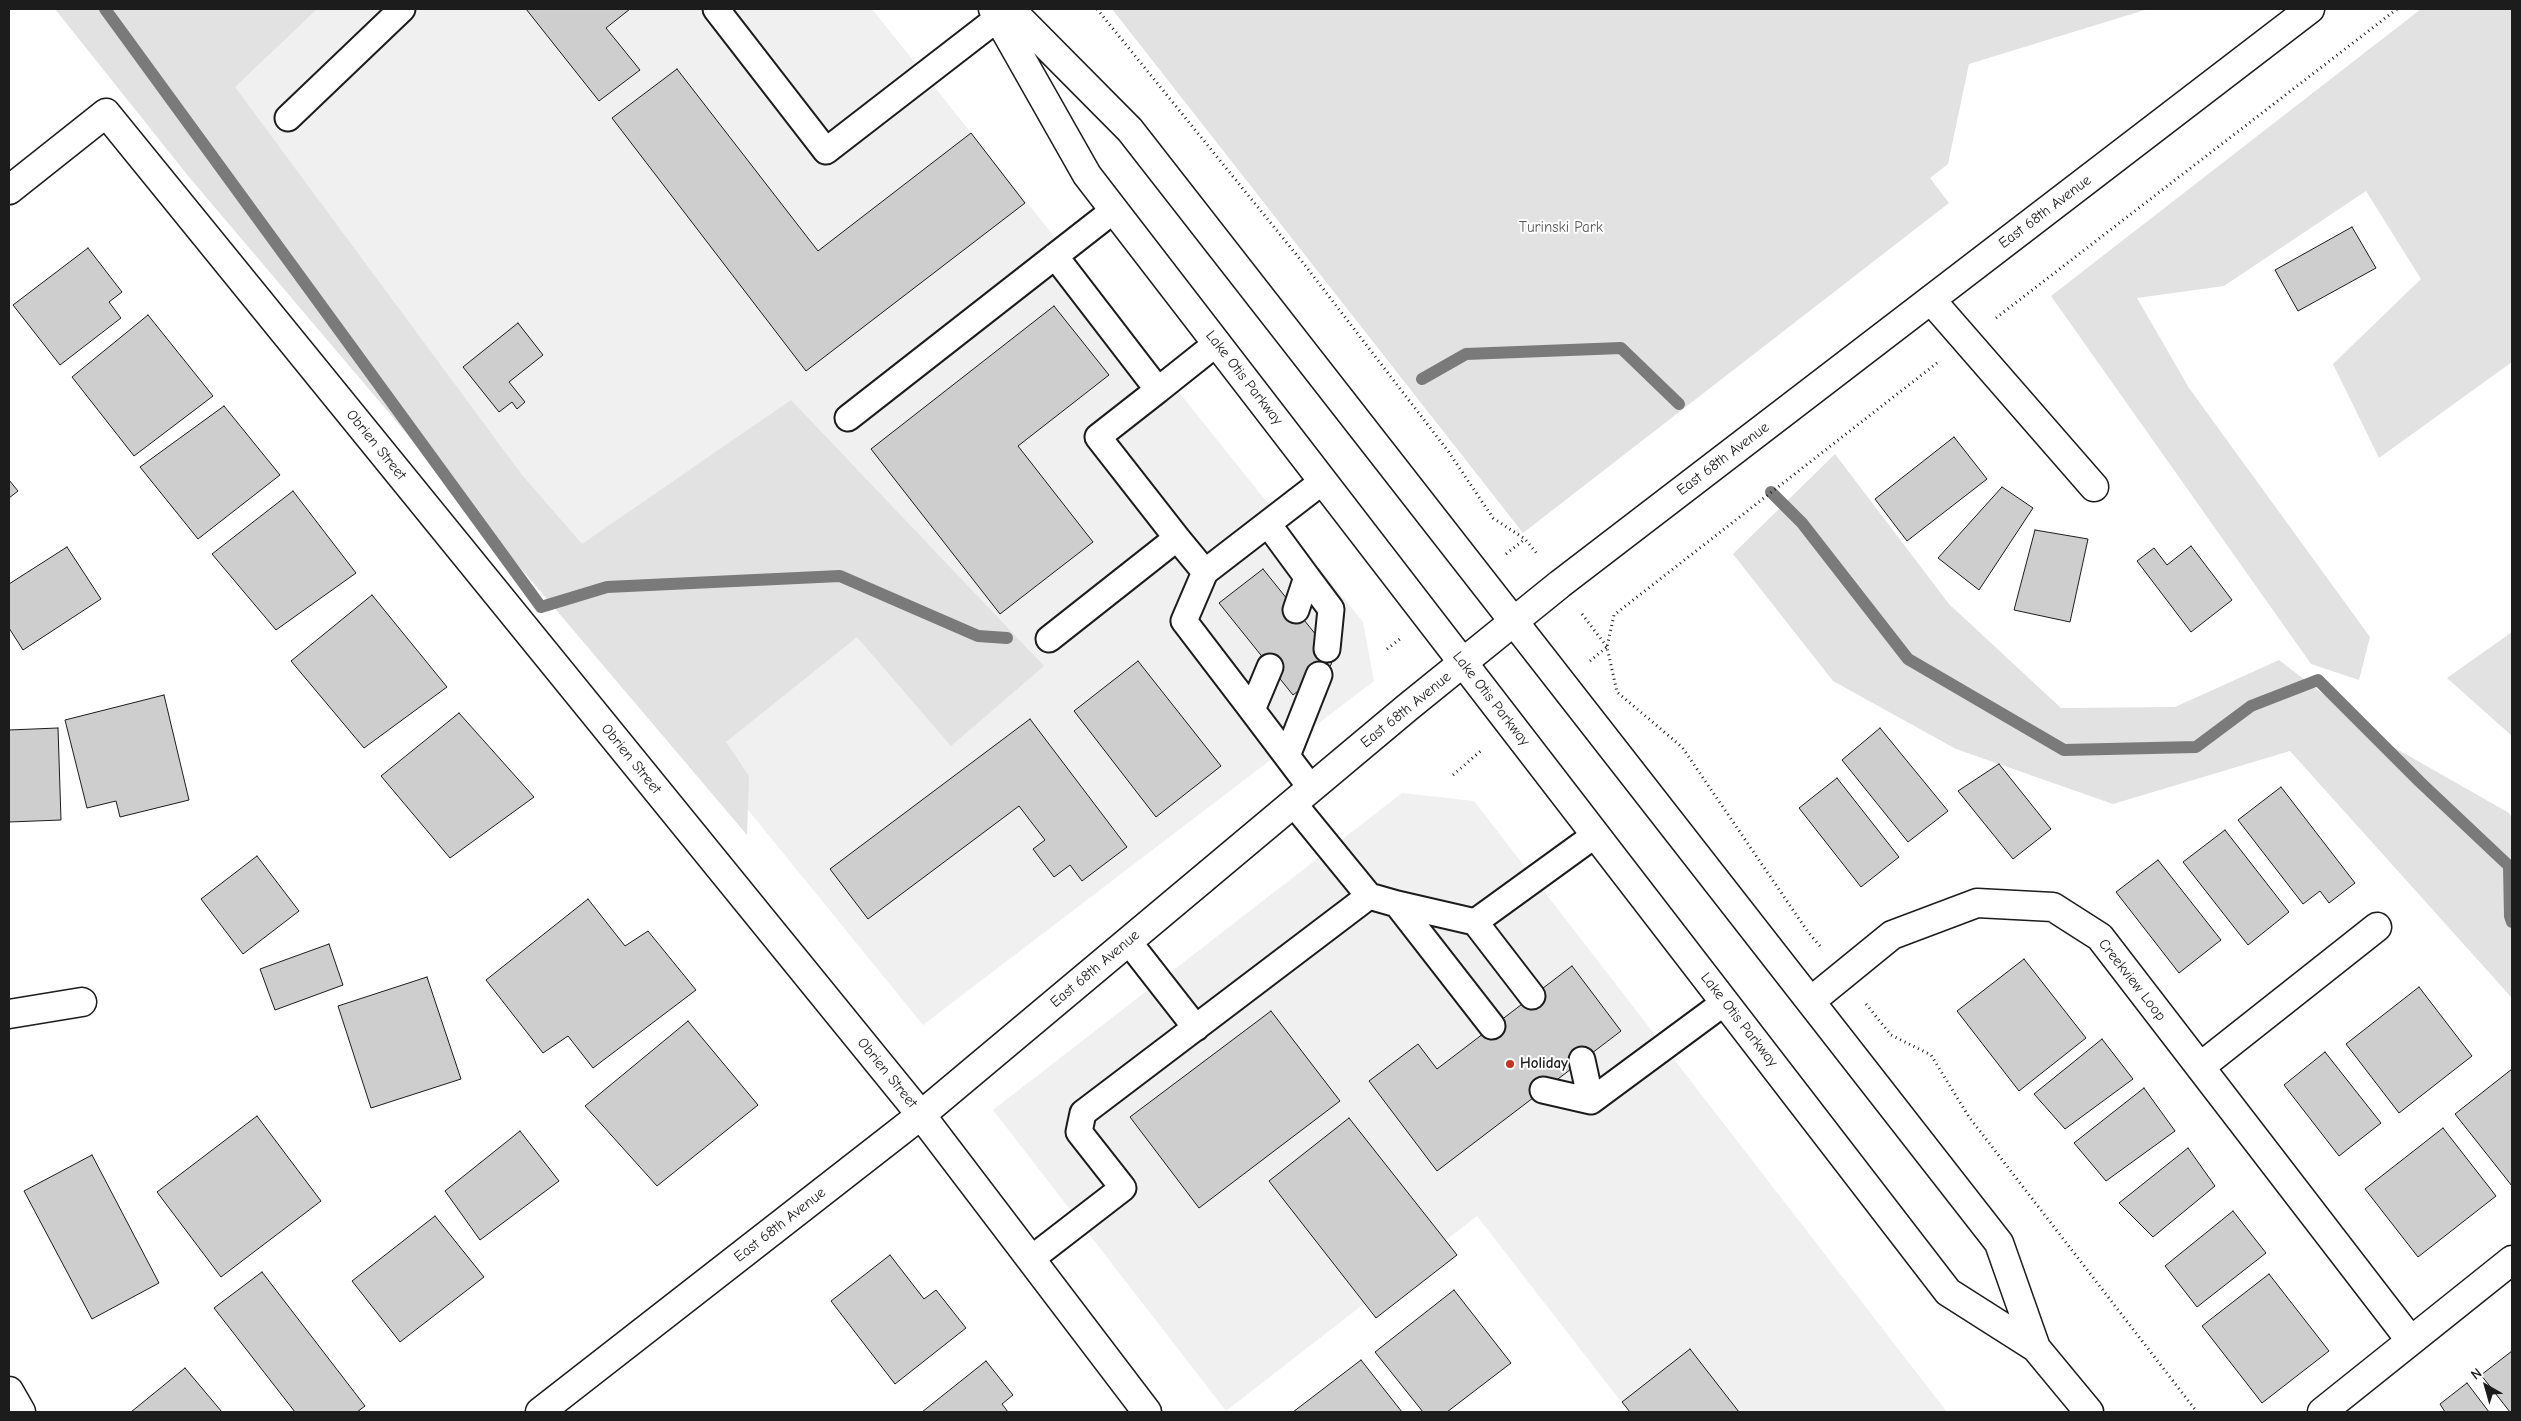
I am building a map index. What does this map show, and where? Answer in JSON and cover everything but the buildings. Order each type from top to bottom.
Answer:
[{"type":"street","name":"East 68th Avenue","points":[[540,1412],[921,1115],[1302,796],[1464,664],[1514,620],[2310,9]]},
{"type":"street","name":"Lake Otis Parkway","points":[[1000,12],[1088,175],[1948,1292],[2036,1348],[2089,1412]]},
{"type":"street","name":"Lake Otis Parkway","points":[[1000,12],[1130,130],[1999,1243],[2036,1348]]},
{"type":"street","name":"Obrien Street","points":[[9,190],[106,114],[921,1115],[1147,1412]]},
{"type":"street","points":[[1931,300],[2094,487]]},
{"type":"street","name":"Creekview Loop","points":[[1811,1001],[1892,935],[1977,903],[2053,907],[2100,937],[2411,1342]]},
{"type":"street","points":[[2200,1067],[2377,927]]},
{"type":"street","points":[[9,1014],[82,1002]]},
{"type":"street","points":[[2322,1412],[2512,1260]]},
{"type":"street","points":[[9,1391],[21,1412]]},
{"type":"lane","points":[[288,118],[402,9]]},
{"type":"lane","points":[[716,9],[826,151],[1000,12]]},
{"type":"lane","points":[[848,418],[1114,210]]},
{"type":"lane","points":[[1055,256],[1158,390]]},
{"type":"lane","points":[[1205,572],[1098,437],[1217,343]]},
{"type":"lane","points":[[1323,481],[1205,572],[1184,621],[1287,756],[1302,796],[1369,896],[1475,922],[1532,996]]},
{"type":"lane","points":[[1268,524],[1331,609],[1327,649]]},
{"type":"lane","points":[[1049,638],[1177,538]]},
{"type":"lane","points":[[1296,610],[1308,577]]},
{"type":"lane","points":[[1252,710],[1270,667]]},
{"type":"lane","points":[[1287,756],[1319,674]]},
{"type":"lane","points":[[1475,922],[1595,834]]},
{"type":"lane","points":[[1031,1259],[1123,1188],[1079,1132],[1083,1113],[1369,896]]},
{"type":"lane","points":[[1397,904],[1492,1026]]},
{"type":"lane","points":[[1128,941],[1196,1028]]},
{"type":"lane","points":[[1543,1090],[1591,1101],[1725,1002]]},
{"type":"lane","points":[[1582,1060],[1591,1101]]},
{"type":"path","points":[[1097,9],[1304,264],[1448,451],[1493,518],[1525,539]]},
{"type":"path","points":[[1607,647],[1617,692],[1682,747],[1808,932],[1843,973],[1890,1035],[1931,1055],[1969,1117],[2197,1412]]},
{"type":"shaded area","points":[[249,9],[872,9],[1363,622],[1374,681],[923,1025],[155,81]]},
{"type":"shaded area","points":[[1402,793],[1474,801],[1947,1412],[1629,1412],[1477,1216],[1226,1411],[993,1110]]},
{"type":"green space","points":[[55,9],[317,9],[235,87],[522,475],[582,544],[791,400],[1044,666],[951,746],[857,637],[726,742],[749,776],[747,835],[189,177]]},
{"type":"green space","name":"Turinski Park","points":[[1112,9],[2148,9],[1969,64],[1948,164],[1930,178],[1949,203],[1523,533]]},
{"type":"green space","points":[[2421,9],[2512,9],[2512,362],[2379,458],[2333,364],[2421,279],[2366,191],[2224,286],[2137,298],[2189,388],[2370,637],[2359,680],[2311,664],[2051,296]]},
{"type":"green space","points":[[1835,454],[1949,604],[2061,708],[2175,707],[2279,660],[2388,744],[2509,813],[2512,818],[2512,998],[2290,751],[2113,804],[1956,749],[1833,681],[1733,554]]},
{"type":"green space","points":[[2512,632],[2512,736],[2447,678]]},
{"type":"waterway","points":[[105,9],[541,607],[607,587],[840,576],[978,636],[1007,638]]},
{"type":"waterway","points":[[1422,379],[1466,354],[1621,348],[1679,404]]},
{"type":"waterway","points":[[1771,492],[1802,523],[1908,659],[2064,750],[2196,747],[2251,706],[2318,680],[2420,782],[2509,866],[2510,916],[2512,922]]},
{"type":"place","name":"Holiday","points":[[1510,1064]]}]
